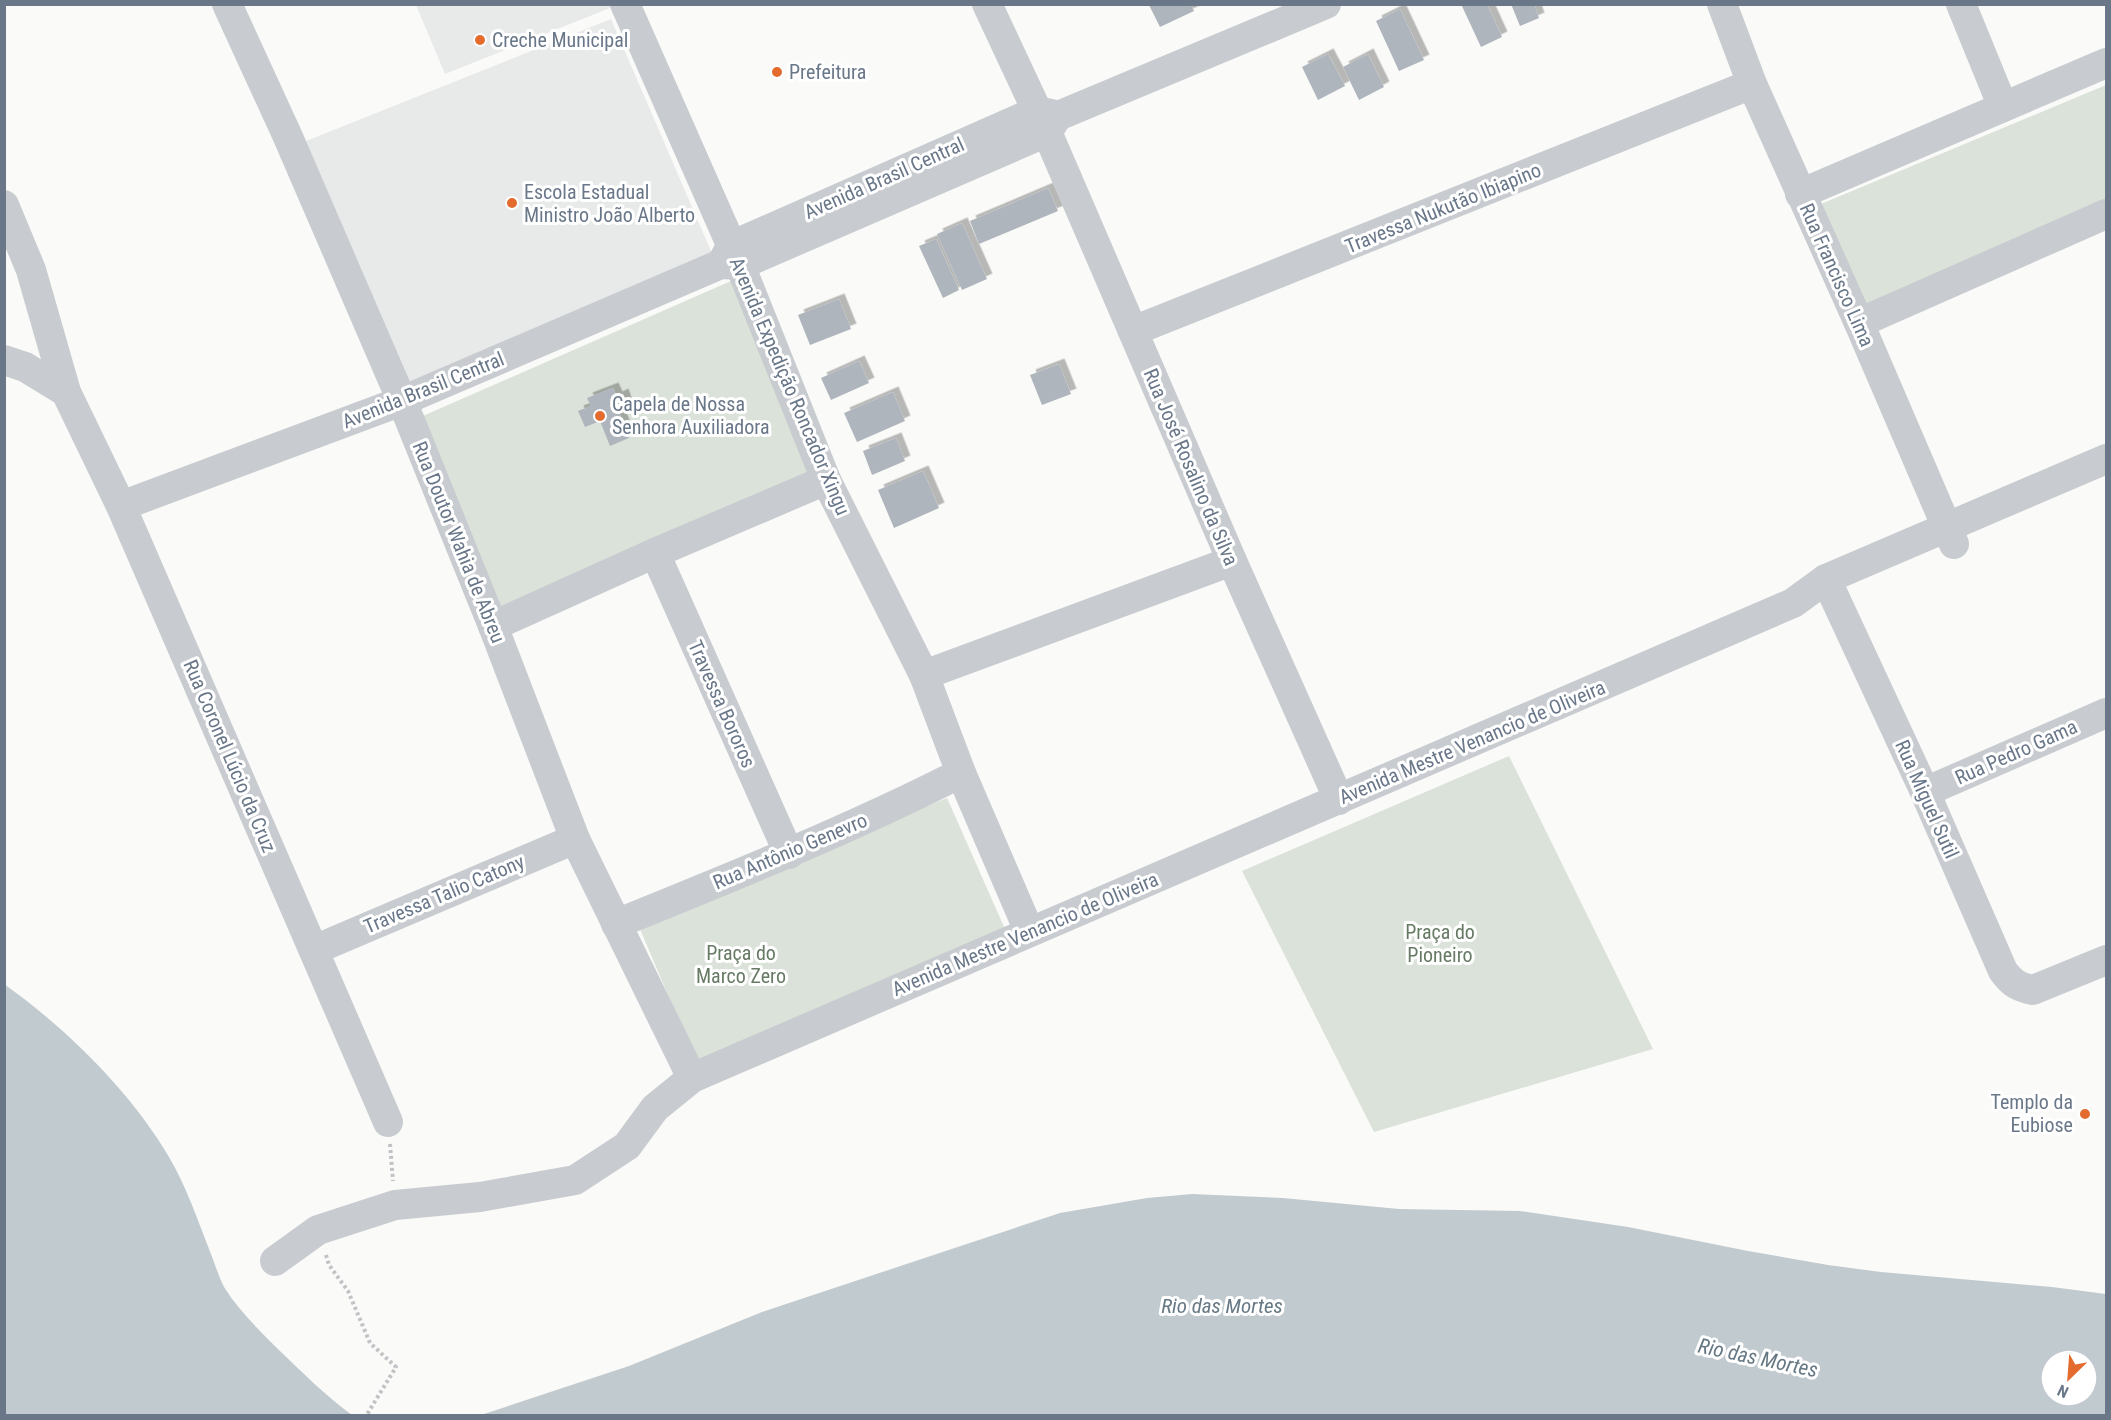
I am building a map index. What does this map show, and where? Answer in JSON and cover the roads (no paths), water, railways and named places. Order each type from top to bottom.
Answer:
[{"type":"street","name":"Rua Doutor Wahia de Abreu","points":[[227,4],[288,137],[402,401],[493,626],[574,839],[692,1078]]},
{"type":"street","name":"Avenida Expedição Roncador Xingu","points":[[625,4],[826,480],[924,675],[961,773],[1029,931]]},
{"type":"street","name":"Rua José Rosalino da Silva","points":[[987,4],[1047,120],[1132,331],[1339,800]]},
{"type":"street","name":"Avenida Brasil Central","points":[[121,506],[402,401],[1047,120],[1326,4]]},
{"type":"street","name":"Rua Francisco Lima","points":[[1722,4],[1752,84],[1951,536]]},
{"type":"street","points":[[1961,4],[2003,107]]},
{"type":"street","points":[[1800,194],[2106,63]]},
{"type":"street","name":"Travessa Nukutão Ibiapino","points":[[1132,331],[1752,84]]},
{"type":"street","name":"Rua Coronel Lúcio da Cruz","points":[[4,205],[31,270],[66,392],[121,506],[388,1122]]},
{"type":"street","points":[[1859,323],[2106,214]]},
{"type":"street","points":[[4,360],[25,367],[66,392]]},
{"type":"street","name":"Avenida Mestre Venancio de Oliveira","points":[[1951,536],[2106,459]]},
{"type":"street","name":"Avenida Mestre Venancio de Oliveira","points":[[275,1261],[318,1230],[395,1205],[480,1197],[575,1180],[627,1146],[655,1108],[692,1078],[1793,603],[1951,536],[2106,478]]},
{"type":"street","points":[[493,626],[655,553],[826,480]]},
{"type":"street","name":"Travessa Bororos","points":[[655,553],[789,854]]},
{"type":"street","points":[[924,675],[1232,561]]},
{"type":"street","name":"Rua Miguel Sutil","points":[[1829,588],[1925,792],[2003,971],[2012,983],[2033,990],[2048,986],[2106,960]]},
{"type":"street","name":"Rua Pedro Gama","points":[[1925,792],[2106,713]]},
{"type":"street","name":"Rua Antônio Genevro","points":[[616,924],[789,854],[961,773]]},
{"type":"street","name":"Travessa Talio Catony","points":[[314,950],[574,839]]},
{"type":"water","points":[[4,984],[51,1020],[96,1063],[136,1109],[175,1168],[191,1202],[224,1287],[230,1296],[281,1352],[324,1393],[352,1415],[5,1415]]},
{"type":"water","name":"Rio das Mortes","points":[[1192,1194],[1283,1198],[1399,1209],[1520,1211],[1628,1227],[1828,1265],[2106,1294],[2106,1415],[481,1415],[629,1366],[762,1312],[1060,1213],[1147,1198]]},
{"type":"place","name":"Creche Municipal","points":[[480,40]]},
{"type":"place","name":"Prefeitura","points":[[777,72]]},
{"type":"place","name":"Escola Estadual Ministro João Alberto","points":[[512,203]]},
{"type":"place","name":"Capela de Nossa Senhora Auxiliadora","points":[[600,416]]},
{"type":"place","name":"Templo da Eubiose","points":[[2085,1114]]},
{"type":"park label","name":"Praça do Pioneiro","points":[[1440,944]]},
{"type":"park label","name":"Praça do Marco Zero","points":[[741,964]]}]
